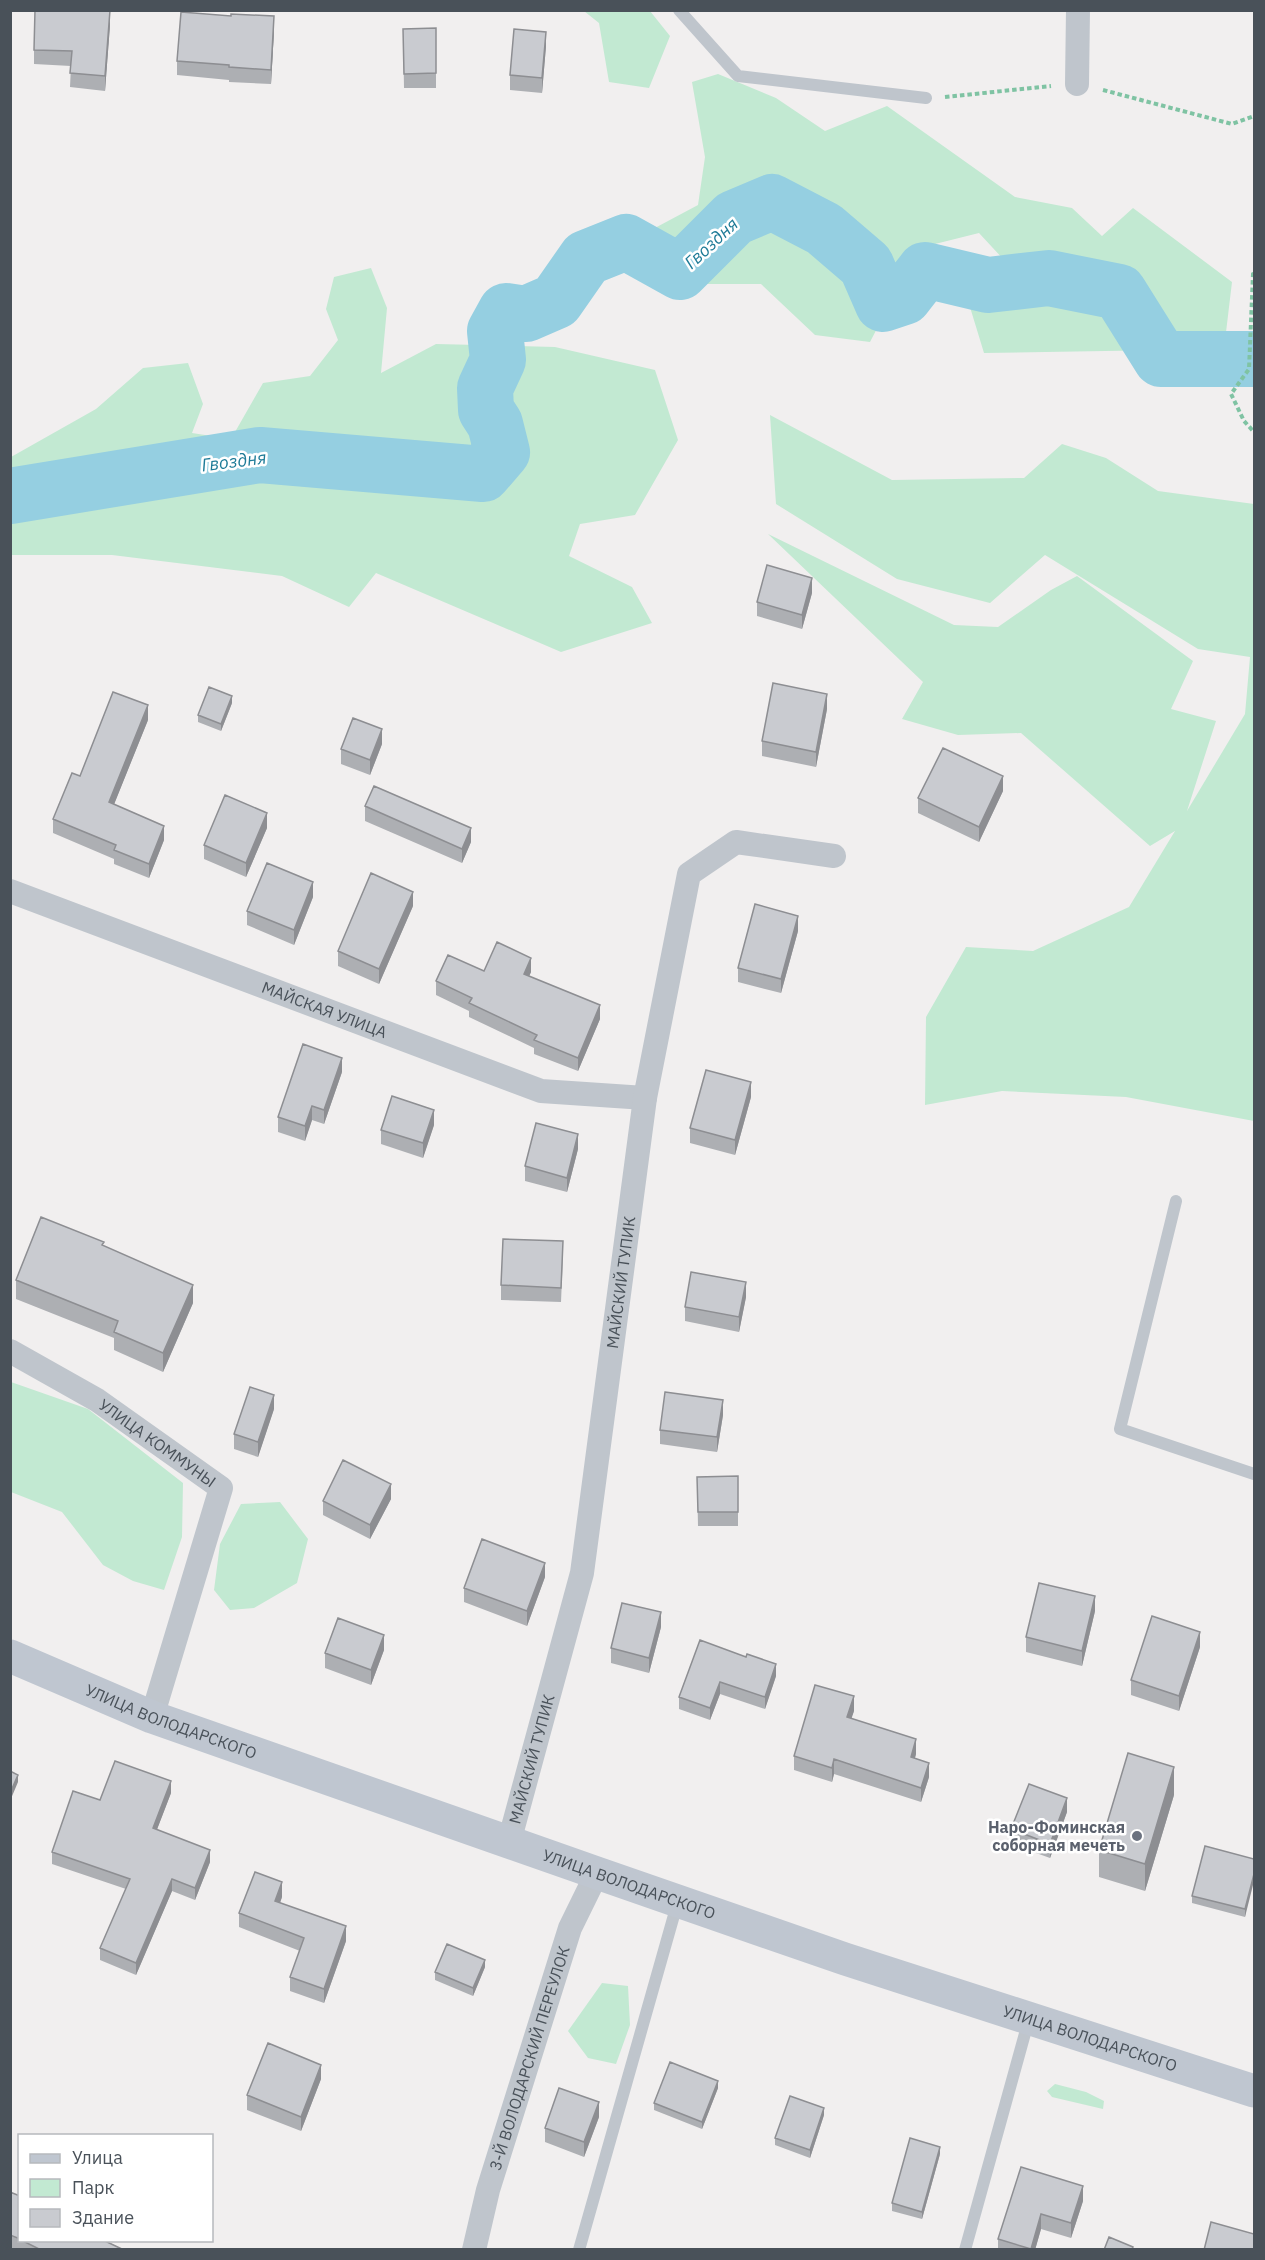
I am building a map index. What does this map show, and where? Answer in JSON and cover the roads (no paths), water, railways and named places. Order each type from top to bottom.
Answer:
[{"type":"main road","name":"УЛИЦА ВОЛОДАРСКОГО","points":[[10,1656],[152,1717],[597,1873],[845,1959],[1254,2091]]},
{"type":"street","points":[[1077,84],[1078,10]]},
{"type":"street","name":"МАЙСКИЙ ТУПИК","points":[[510,1842],[582,1573],[645,1098],[689,874],[736,842],[834,856]]},
{"type":"street","name":"МАЙСКАЯ УЛИЦА","points":[[10,891],[540,1091],[645,1098]]},
{"type":"street","name":"УЛИЦА КОММУНЫ","points":[[10,1352],[97,1400],[221,1488],[152,1717]]},
{"type":"street","name":"3-Й ВОЛОДАРСКИЙ ПЕРЕУЛОК","points":[[474,2250],[488,2190],[570,1928],[597,1873]]},
{"type":"lane","points":[[679,10],[738,76],[926,98]]},
{"type":"lane","points":[[1176,1201],[1120,1429],[1254,1474]]},
{"type":"lane","points":[[579,2250],[678,1901]]},
{"type":"lane","points":[[965,2250],[1029,2019]]},
{"type":"waterway","name":"Гвоздня","points":[[10,496],[260,455],[483,474],[502,452],[495,424],[486,410],[485,388],[498,360],[495,331],[506,311],[526,314],[556,301],[586,258],[626,242],[680,272],[734,218],[772,202],[824,229],[866,265],[883,304],[904,297],[925,270],[988,285],[1049,278],[1119,292],[1161,359],[1254,359]]},
{"type":"place","name":"Наро-Фоминская соборная мечеть","points":[[1137,1836]]}]
